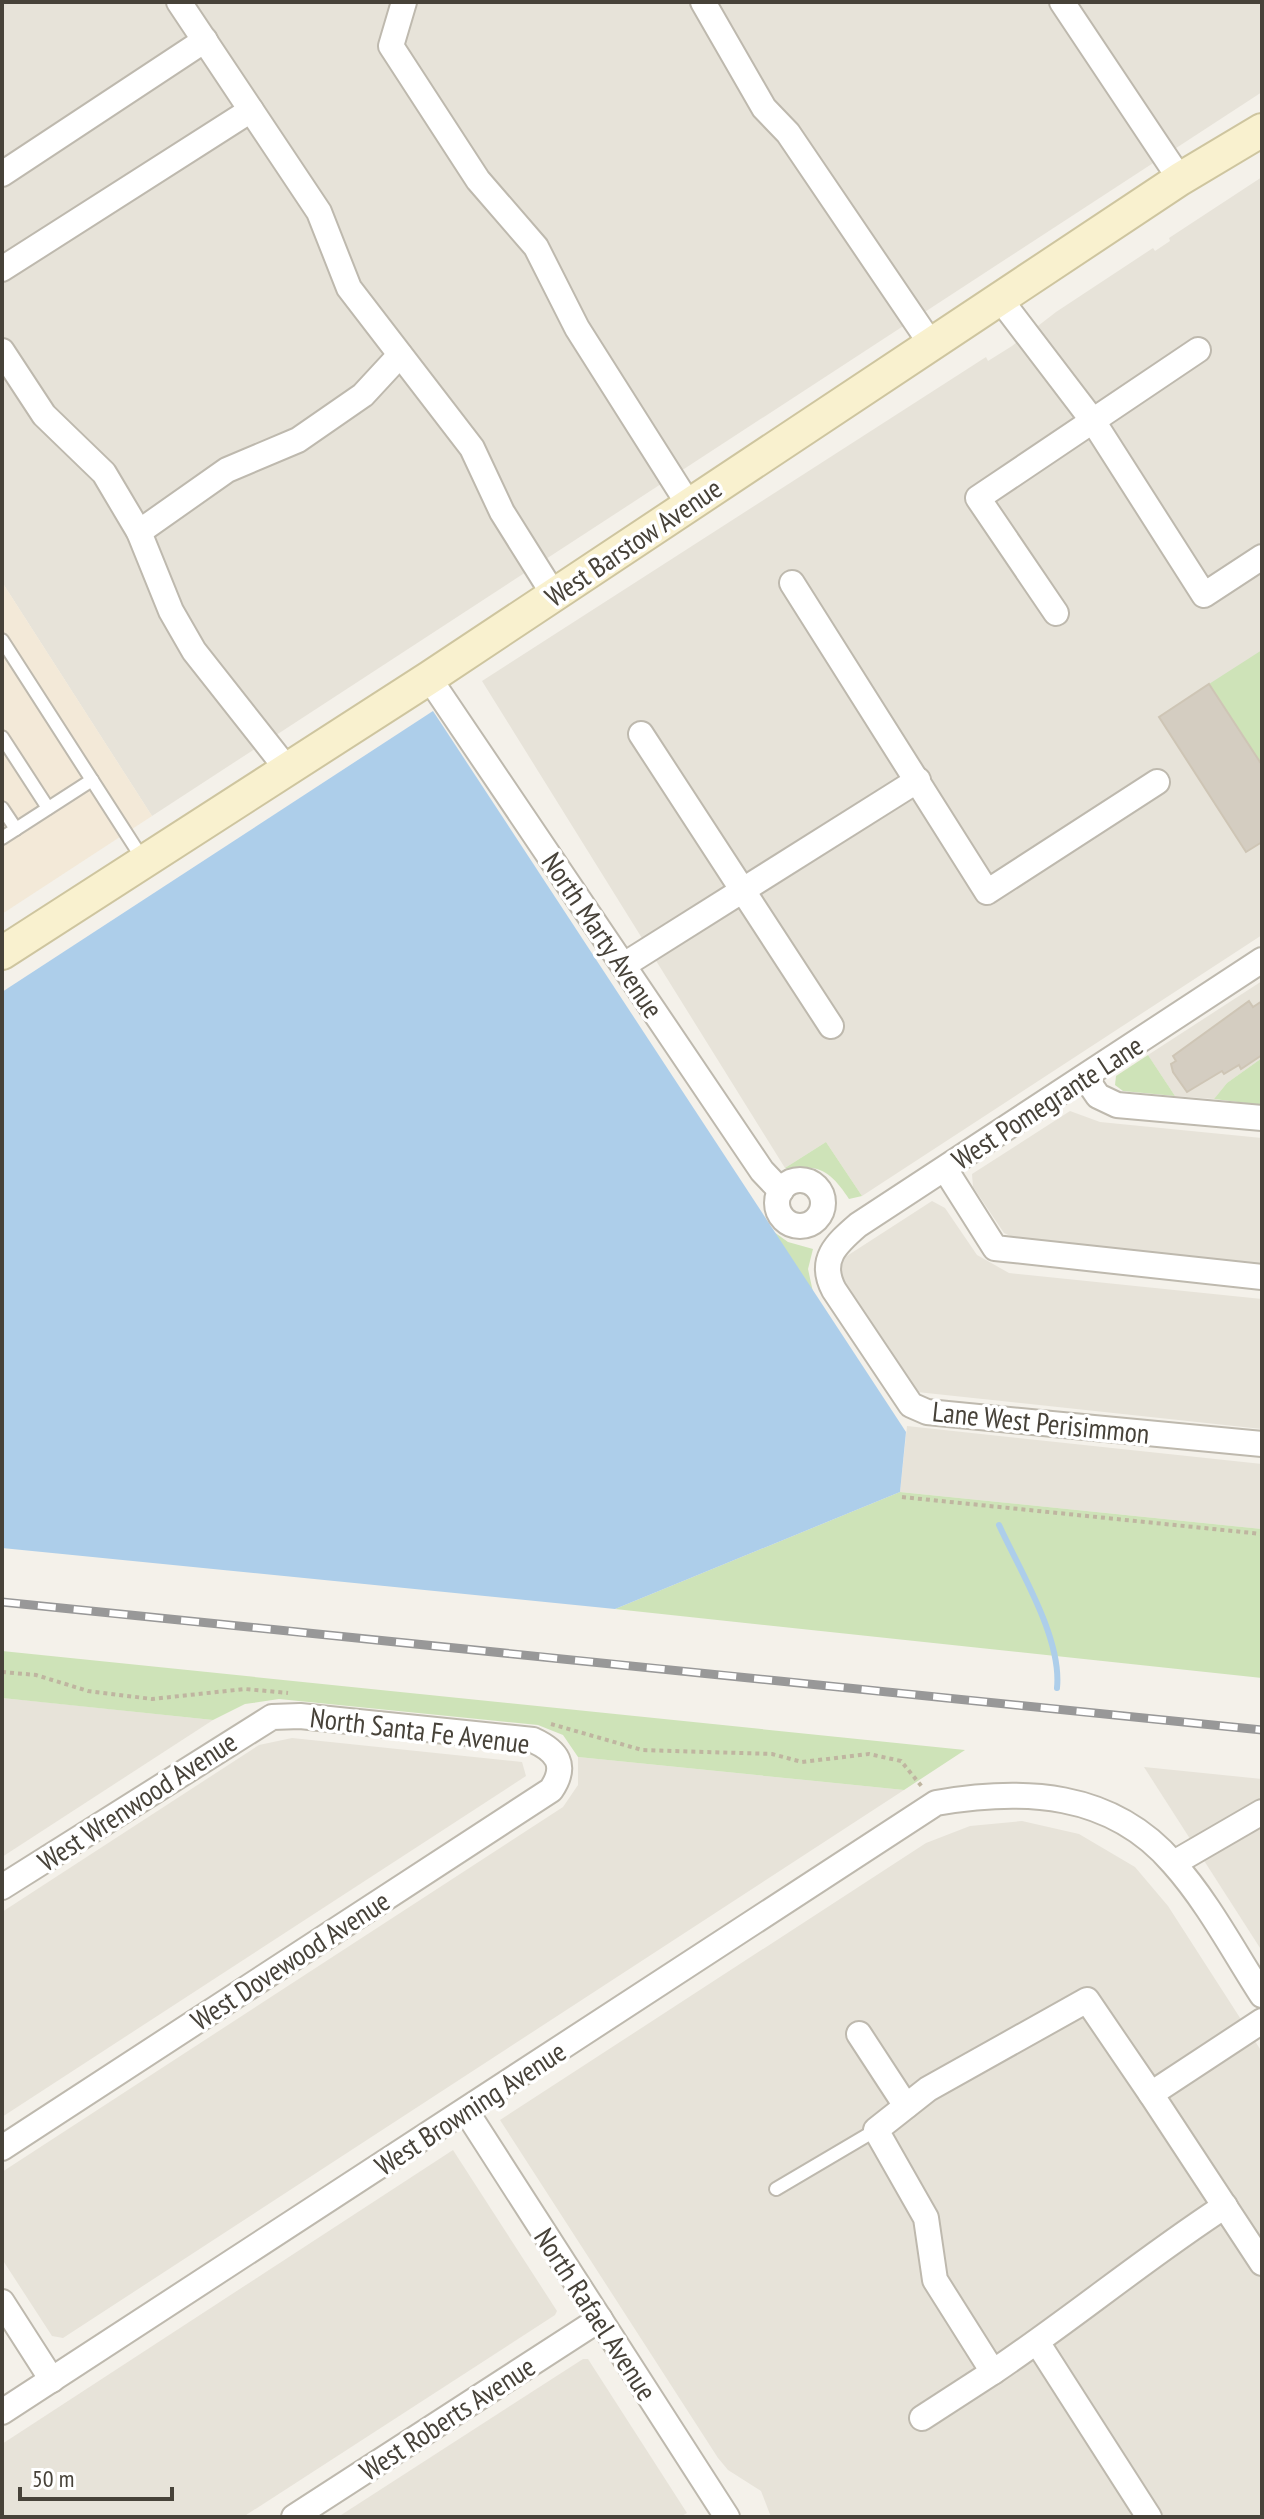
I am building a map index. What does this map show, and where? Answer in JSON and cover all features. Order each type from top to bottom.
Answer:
[{"type":"street","points":[[179,2],[319,212],[349,288],[472,448],[502,512],[554,595]]},
{"type":"street","points":[[404,2],[391,46],[478,180],[536,247],[577,328],[689,505]]},
{"type":"street","points":[[703,2],[764,108],[788,133],[931,344]]},
{"type":"street","points":[[1062,2],[1180,179]]},
{"type":"street","points":[[2,174],[205,40]]},
{"type":"street","points":[[2,269],[251,110]]},
{"type":"street","name":"West Barstow Avenue","points":[[2,953],[429,678],[1180,179],[1262,130]]},
{"type":"street","points":[[1000,299],[1093,421],[1204,595],[1262,557]]},
{"type":"street","points":[[1056,613],[978,498],[1198,350]]},
{"type":"street","points":[[2,351],[44,415],[104,473],[139,532],[171,611],[194,651],[287,769]]},
{"type":"street","points":[[139,532],[227,470],[298,440],[363,395],[400,355]]},
{"type":"street","points":[[792,583],[987,892],[1157,782]]},
{"type":"street","name":"North Marty Avenue","points":[[429,678],[762,1171],[781,1191],[777,1200],[780,1215],[833,1246]]},
{"type":"street","points":[[641,734],[831,1026]]},
{"type":"street","points":[[624,965],[918,780]]},
{"type":"street","name":"West Pomegrante Lane","points":[[833,1246],[858,1225],[1262,960]]},
{"type":"street","points":[[1085,1077],[1098,1096],[1117,1105],[1262,1118]]},
{"type":"street","points":[[945,1169],[995,1248],[1262,1277]]},
{"type":"street","points":[[781,1191],[790,1182],[804,1180],[839,1206],[858,1225]]},
{"type":"street","points":[[800,1226],[819,1215],[820,1194]]},
{"type":"street","name":"Lane West Perisimmon","points":[[833,1246],[827,1263],[827,1277],[898,1391],[911,1405],[927,1412],[1262,1444]]},
{"type":"street","name":"North Santa Fe Avenue","points":[[272,1717],[300,1716],[533,1740],[550,1748],[560,1761]]},
{"type":"street","name":"West Wrenwood Avenue","points":[[2,1887],[272,1717]]},
{"type":"street","name":"West Dovewood Avenue","points":[[2,2148],[551,1790],[561,1776],[560,1761]]},
{"type":"street","name":"West Browning Avenue","points":[[2,2412],[936,1803],[990,1794],[1036,1795],[1076,1803],[1113,1817],[1150,1839],[1174,1863]]},
{"type":"street","points":[[1262,1812],[1174,1863],[1262,1995]]},
{"type":"street","points":[[993,2372],[935,2280],[926,2218],[876,2130],[928,2089],[1087,2000],[1262,2263]]},
{"type":"street","points":[[1151,2094],[1262,2021]]},
{"type":"street","points":[[859,2034],[906,2106]]},
{"type":"street","name":"North Rafael Avenue","points":[[466,2111],[727,2517]]},
{"type":"street","points":[[922,2418],[1037,2342],[1225,2206]]},
{"type":"street","points":[[2,2302],[52,2380]]},
{"type":"street","name":"West Roberts Avenue","points":[[294,2517],[600,2319]]},
{"type":"street","points":[[1037,2342],[1149,2517]]},
{"type":"lane","points":[[2,640],[144,861]]},
{"type":"lane","points":[[2,737],[48,808]]},
{"type":"lane","points":[[2,838],[92,780]]},
{"type":"lane","points":[[2,808],[16,829]]},
{"type":"lane","points":[[776,2189],[876,2130]]},
{"type":"path","points":[[902,1497],[1262,1534]]},
{"type":"shaded area","points":[[2,2],[1262,2],[1262,92],[152,816],[2,582]]},
{"type":"shaded area","points":[[1262,177],[1262,935],[862,1196],[826,1142],[785,1168],[482,681],[986,357],[988,361],[1012,346],[1056,312],[1153,248],[1155,251],[1170,241],[1169,238]]},
{"type":"shaded area","points":[[2,582],[152,816],[2,914]]},
{"type":"shaded area","points":[[1262,981],[1262,1058],[1227,1083],[1214,1099],[1175,1096],[1148,1055]]},
{"type":"shaded area","points":[[1070,1111],[1100,1122],[1262,1138],[1262,1265],[1019,1240],[1004,1233],[973,1187],[972,1174]]},
{"type":"shaded area","points":[[932,1201],[945,1208],[977,1255],[1009,1273],[1262,1299],[1262,1429],[917,1392],[838,1278],[836,1263]]},
{"type":"shaded area","points":[[907,1426],[1262,1464],[1262,1529],[900,1492]]},
{"type":"shaded area","points":[[2,1698],[42,1702],[213,1720],[2,1857]]},
{"type":"shaded area","points":[[292,1738],[522,1762],[526,1776],[2,2117],[2,1912],[259,1745]]},
{"type":"shaded area","points":[[578,1757],[904,1790],[63,2338],[52,2336],[2,2259],[2,2172],[563,1807],[578,1785]]},
{"type":"shaded area","points":[[1144,1767],[1262,1779],[1262,1951]]},
{"type":"shaded area","points":[[1022,1821],[1079,1834],[1135,1867],[1168,1906],[1262,2052],[1262,2517],[771,2517],[761,2491],[728,2470],[718,2458],[500,2120],[926,1843],[970,1826]]},
{"type":"shaded area","points":[[453,2150],[557,2311],[555,2315],[243,2517],[2,2517],[2,2444]]},
{"type":"shaded area","points":[[583,2359],[588,2359],[687,2513],[680,2517],[338,2517]]},
{"type":"green space","points":[[1262,650],[1262,766],[1209,684]]},
{"type":"green space","points":[[1148,1055],[1175,1096],[1123,1091],[1115,1085],[1116,1076]]},
{"type":"green space","points":[[1262,1058],[1262,1105],[1214,1099],[1227,1083]]},
{"type":"green space","points":[[826,1142],[862,1196],[849,1199],[831,1177],[818,1169],[791,1171],[785,1168]]},
{"type":"green space","points":[[774,1232],[788,1242],[813,1249],[808,1269],[813,1292]]},
{"type":"green space","points":[[900,1492],[1262,1529],[1262,1678],[615,1609]]},
{"type":"green space","points":[[2,1651],[965,1750],[904,1790],[578,1757],[563,1735],[538,1725],[279,1699],[245,1704],[213,1720],[2,1698]]},
{"type":"water","points":[[433,711],[906,1432],[900,1492],[615,1609],[2,1548],[2,992]]},
{"type":"building","points":[[1209,684],[1262,765],[1262,842],[1246,852],[1159,717]]},
{"type":"building","points":[[1249,1001],[1253,1007],[1262,1001],[1262,1055],[1241,1069],[1239,1065],[1224,1074],[1222,1071],[1187,1092],[1173,1072],[1171,1064],[1176,1061],[1173,1056]]},
{"type":"waterway","points":[[999,1525],[1046,1627],[1057,1669],[1057,1688]]},
{"type":"railway","points":[[2,1602],[1262,1730]]}]
